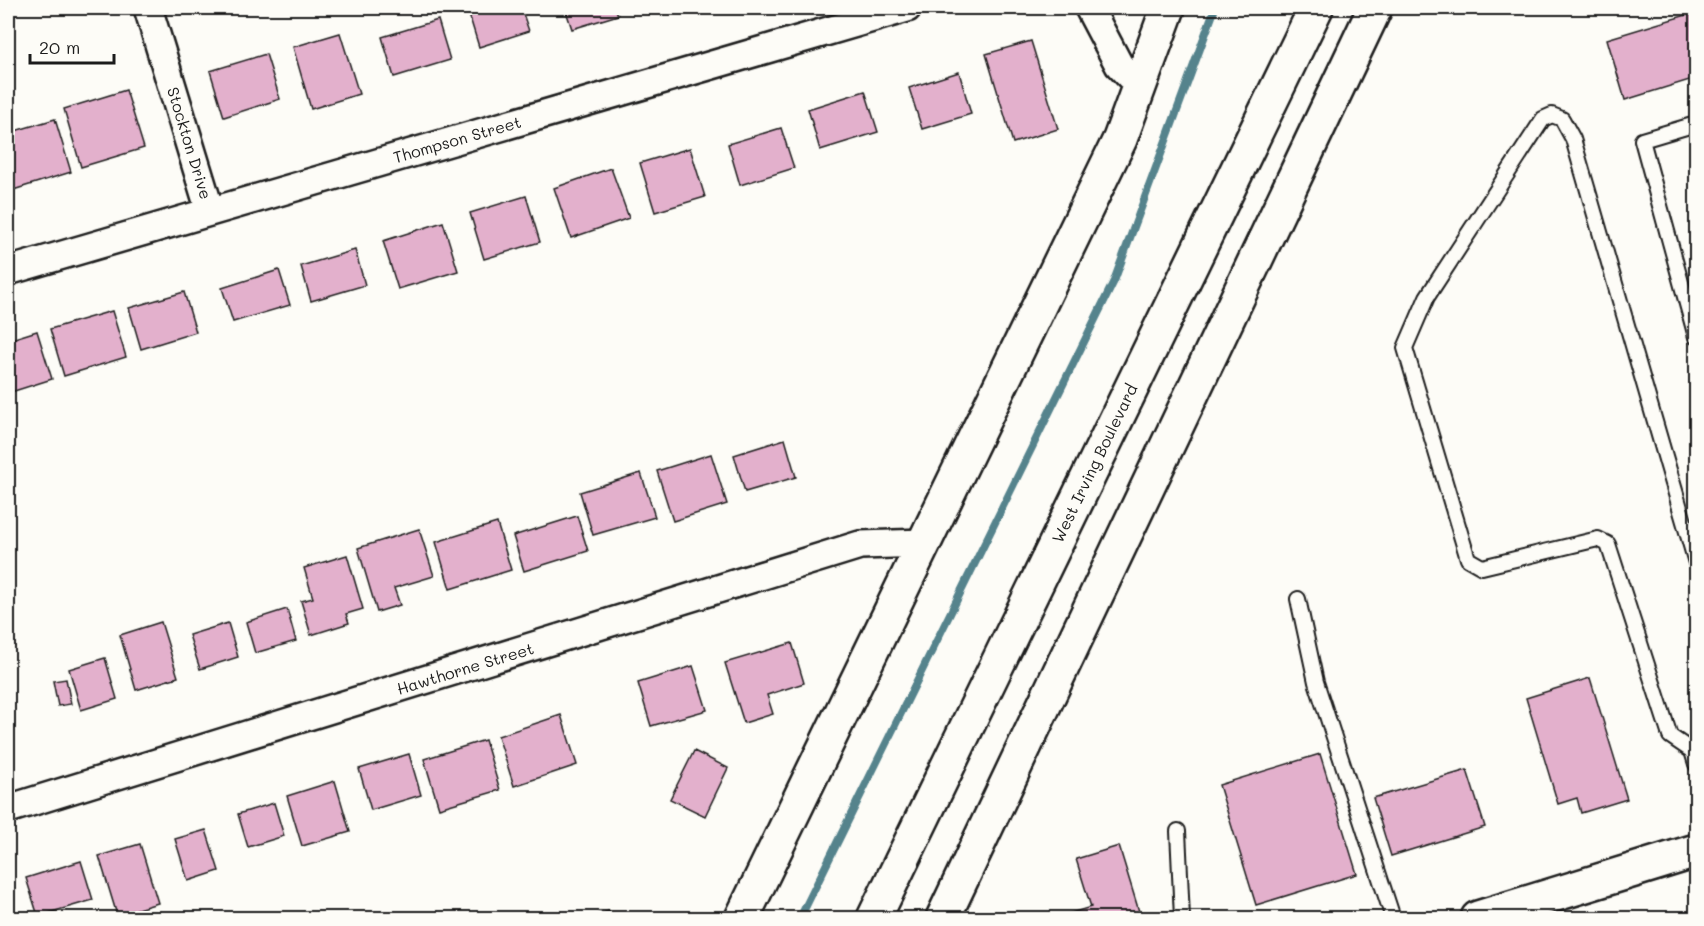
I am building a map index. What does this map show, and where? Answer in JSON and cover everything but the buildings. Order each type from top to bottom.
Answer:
[{"type":"main road","points":[[742,918],[926,543],[1120,139],[1168,8]]},
{"type":"main road","name":"West Irving Boulevard","points":[[874,918],[1316,8]]},
{"type":"main road","points":[[949,913],[1375,8]]},
{"type":"main road","points":[[1488,917],[1696,851]]},
{"type":"street","name":"Stockton Drive","points":[[148,8],[210,211]]},
{"type":"street","name":"Thompson Street","points":[[8,271],[907,8]]},
{"type":"street","points":[[1089,8],[1119,65],[1140,87]]},
{"type":"street","name":"Hawthorne Street","points":[[8,809],[860,545],[926,543]]},
{"type":"lane","points":[[1695,755],[1670,736],[1608,544],[1598,539],[1482,567],[1468,559],[1405,348],[1427,297],[1543,119],[1552,115],[1562,119],[1573,140],[1696,563]]},
{"type":"lane","points":[[1696,124],[1642,140],[1696,337]]},
{"type":"lane","points":[[1298,599],[1316,682],[1393,918]]},
{"type":"lane","points":[[1178,831],[1182,918]]},
{"type":"waterway","points":[[800,918],[1114,281],[1215,8]]}]
